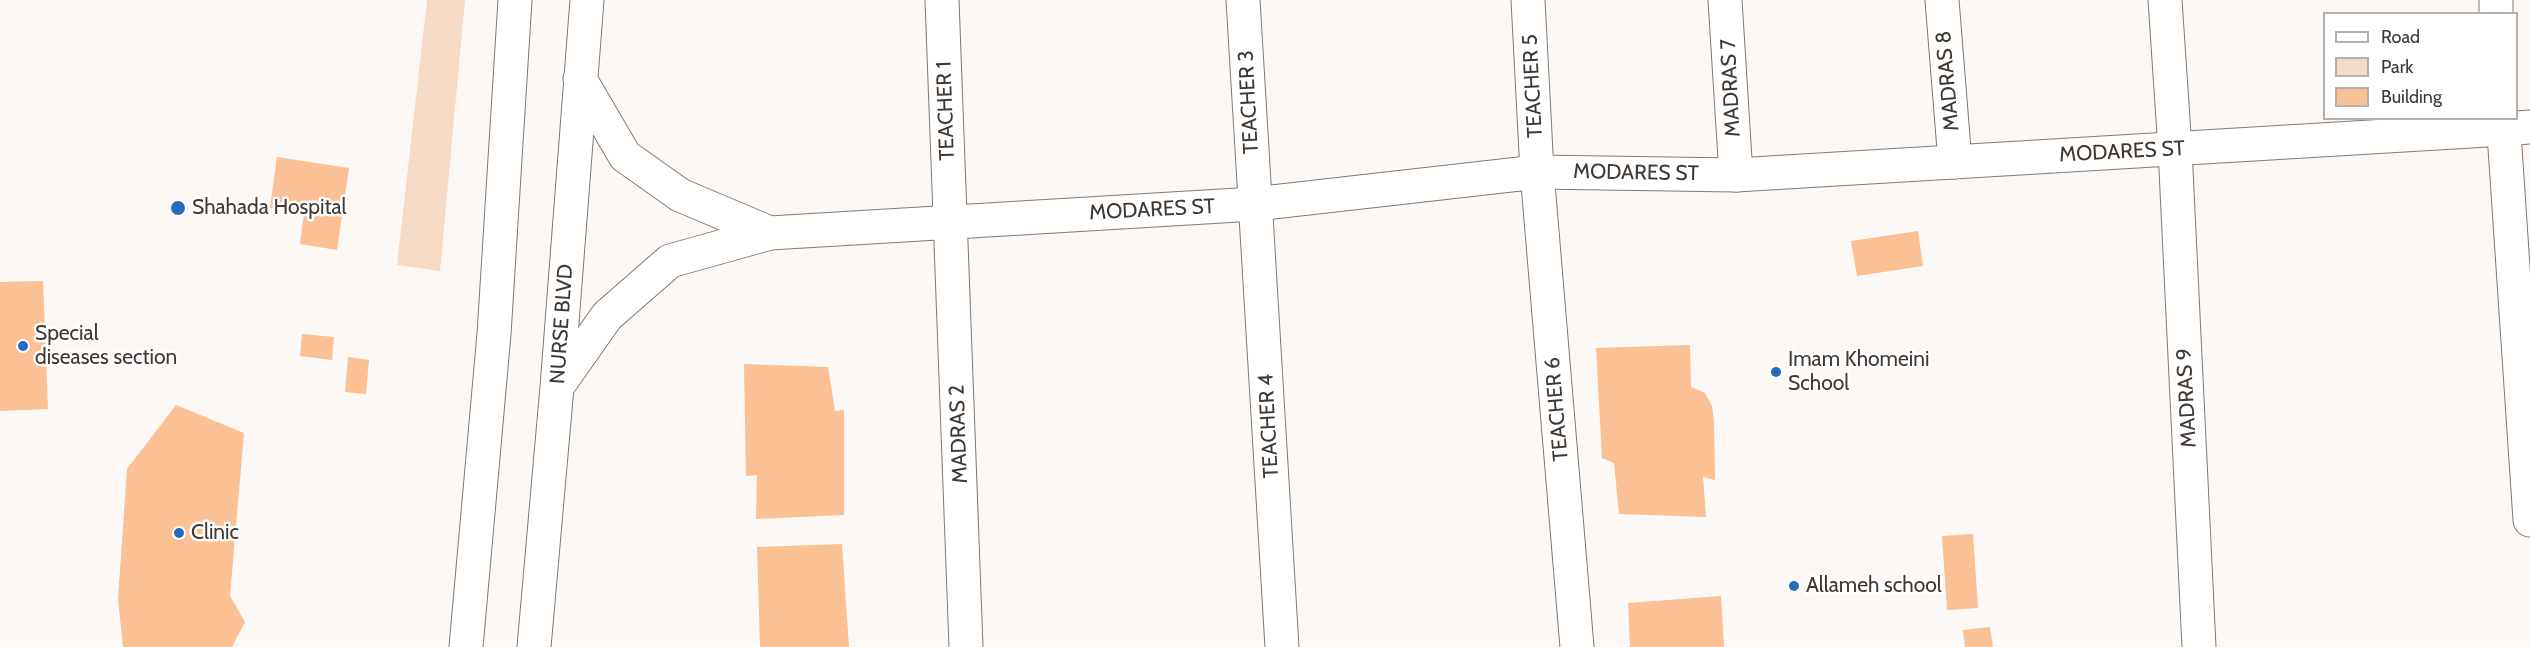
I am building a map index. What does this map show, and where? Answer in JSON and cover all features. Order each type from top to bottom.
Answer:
[{"type":"street","points":[[466,647],[494,334],[515,0]]},
{"type":"street","name":"NURSE BLVD","points":[[534,647],[557,387],[586,0]]},
{"type":"street","name":"TEACHER 1","points":[[942,0],[951,222]]},
{"type":"street","name":"TEACHER 3","points":[[1243,0],[1255,204]]},
{"type":"street","name":"TEACHER 5","points":[[1528,0],[1537,172]]},
{"type":"street","name":"MADRAS 7","points":[[1725,0],[1736,175]]},
{"type":"street","name":"MADRAS 8","points":[[1942,0],[1955,162]]},
{"type":"street","name":"MADRAS 9","points":[[2165,0],[2175,148],[2199,647]]},
{"type":"street","points":[[580,79],[625,156],[680,195],[770,233]]},
{"type":"street","points":[[2512,125],[2530,520]]},
{"type":"street","name":"MODARES ST","points":[[770,233],[1255,204],[1537,172],[1736,175],[2512,125]]},
{"type":"street","name":"TEACHER 6","points":[[1537,172],[1577,647]]},
{"type":"street","name":"TEACHER 4","points":[[1255,204],[1282,647]]},
{"type":"street","name":"MADRAS 2","points":[[951,222],[966,647]]},
{"type":"street","points":[[557,387],[607,316],[670,261],[770,233]]},
{"type":"green space","points":[[427,0],[465,0],[440,271],[397,265]]},
{"type":"building","points":[[277,157],[349,168],[337,250],[300,244],[304,213],[270,208]]},
{"type":"building","points":[[1918,231],[1923,266],[1857,276],[1851,241]]},
{"type":"building","name":"Special diseases section","points":[[43,281],[48,409],[0,411],[0,282]]},
{"type":"building","points":[[302,334],[334,337],[332,360],[300,356]]},
{"type":"building","points":[[1690,345],[1691,387],[1705,393],[1712,406],[1714,422],[1715,480],[1703,477],[1706,517],[1619,514],[1614,463],[1602,458],[1596,348]]},
{"type":"building","points":[[348,357],[369,360],[366,394],[345,392]]},
{"type":"building","points":[[744,364],[828,367],[835,411],[844,410],[844,515],[756,519],[757,475],[746,476]]},
{"type":"building","name":"Clinic","points":[[176,405],[244,433],[230,596],[245,622],[232,647],[123,647],[118,599],[127,469]]},
{"type":"building","points":[[1973,534],[1978,608],[1947,610],[1942,536]]},
{"type":"building","points":[[842,544],[849,647],[760,647],[757,547]]},
{"type":"building","points":[[1721,596],[1724,647],[1630,647],[1628,603]]},
{"type":"building","points":[[1990,627],[1993,647],[1965,647],[1963,630]]},
{"type":"place","name":"Shahada Hospital","points":[[178,208]]},
{"type":"place","name":"Special diseases section","points":[[23,346]]},
{"type":"place","name":"Imam Khomeini School","points":[[1776,372]]},
{"type":"place","name":"Clinic","points":[[179,533]]},
{"type":"place","name":"Allameh school","points":[[1794,586]]}]
